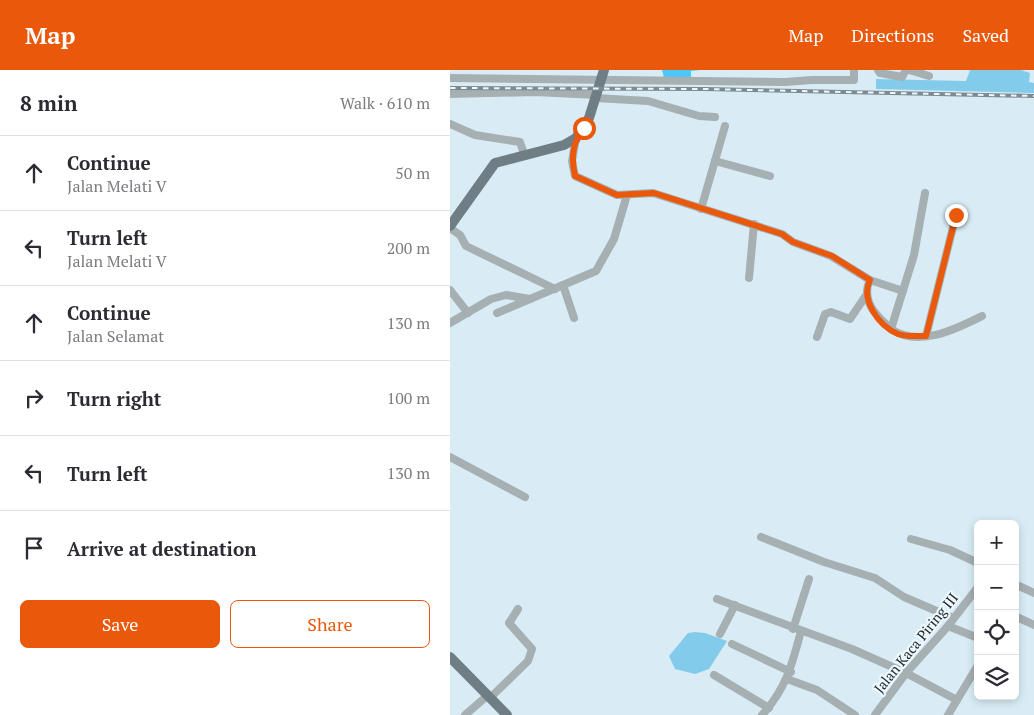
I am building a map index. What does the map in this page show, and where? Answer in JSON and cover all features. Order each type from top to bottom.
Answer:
[{"type":"main road","points":[[450,227],[495,163],[564,145],[576,138],[584,128],[604,70]]},
{"type":"main road","points":[[450,657],[507,715]]},
{"type":"street","points":[[536,79],[537,70]]},
{"type":"street","points":[[454,75],[601,81],[854,80],[854,70]]},
{"type":"street","points":[[878,70],[878,72],[888,72],[904,77],[907,70],[928,76]]},
{"type":"street","points":[[450,94],[535,92],[648,101],[698,116],[715,117]]},
{"type":"street","points":[[450,124],[475,135],[520,142],[524,154]]},
{"type":"street","points":[[701,209],[725,126]]},
{"type":"street","points":[[576,138],[572,161],[575,176],[607,192],[617,195],[654,193],[754,224],[832,256],[870,280],[903,292]]},
{"type":"street","points":[[715,161],[770,176]]},
{"type":"street","points":[[891,329],[914,255],[926,193]]},
{"type":"street","points":[[497,313],[596,272],[614,239],[628,195]]},
{"type":"street","points":[[926,336],[956,215]]},
{"type":"street","points":[[749,278],[754,224]]},
{"type":"street","points":[[450,227],[460,235],[466,246],[559,287],[574,318]]},
{"type":"street","points":[[817,337],[825,314],[831,312],[850,319],[866,294],[870,280]]},
{"type":"street","points":[[450,290],[468,313]]},
{"type":"street","points":[[866,294],[874,313],[891,329],[905,335],[926,336],[947,332],[982,316]]},
{"type":"street","points":[[450,323],[491,299],[506,295],[530,300]]},
{"type":"street","points":[[450,457],[525,498]]},
{"type":"street","points":[[761,537],[824,562],[875,578],[904,597],[953,618]]},
{"type":"street","points":[[911,539],[950,550],[974,561]]},
{"type":"street","points":[[793,629],[809,579]]},
{"type":"street","points":[[1019,588],[1034,593]]},
{"type":"street","name":"Jalan Kaca Piring III","points":[[875,715],[906,673],[948,626],[974,592]]},
{"type":"street","points":[[717,599],[793,629],[852,649],[906,673],[957,700]]},
{"type":"street","points":[[720,634],[735,605]]},
{"type":"street","points":[[465,715],[488,697],[528,661],[533,654],[532,649],[509,623],[518,609]]},
{"type":"street","points":[[1019,618],[1034,625]]},
{"type":"street","points":[[948,626],[974,636]]},
{"type":"street","points":[[762,715],[774,703],[789,675],[802,631]]},
{"type":"street","points":[[732,644],[818,690],[855,715]]},
{"type":"street","points":[[948,715],[974,672]]},
{"type":"street","points":[[714,675],[768,708]]},
{"type":"shaded area","points":[[662,70],[700,70],[691,71],[691,79],[664,78]]},
{"type":"shaded area","points":[[970,70],[1021,70],[1030,73],[1029,82],[1034,83],[1034,93],[876,89],[876,79],[966,81]]},
{"type":"shaded area","points":[[688,633],[705,633],[727,641],[709,669],[695,674],[675,669],[669,656]]},
{"type":"railway","points":[[450,88],[704,89],[1034,96]]},
{"type":"route","points":[[584,128],[576,138],[572,161],[575,176],[586,183],[617,195],[654,193],[666,196],[782,234],[793,242],[832,256],[870,280],[866,294],[870,306],[879,319],[898,334],[926,336],[956,215]]}]
